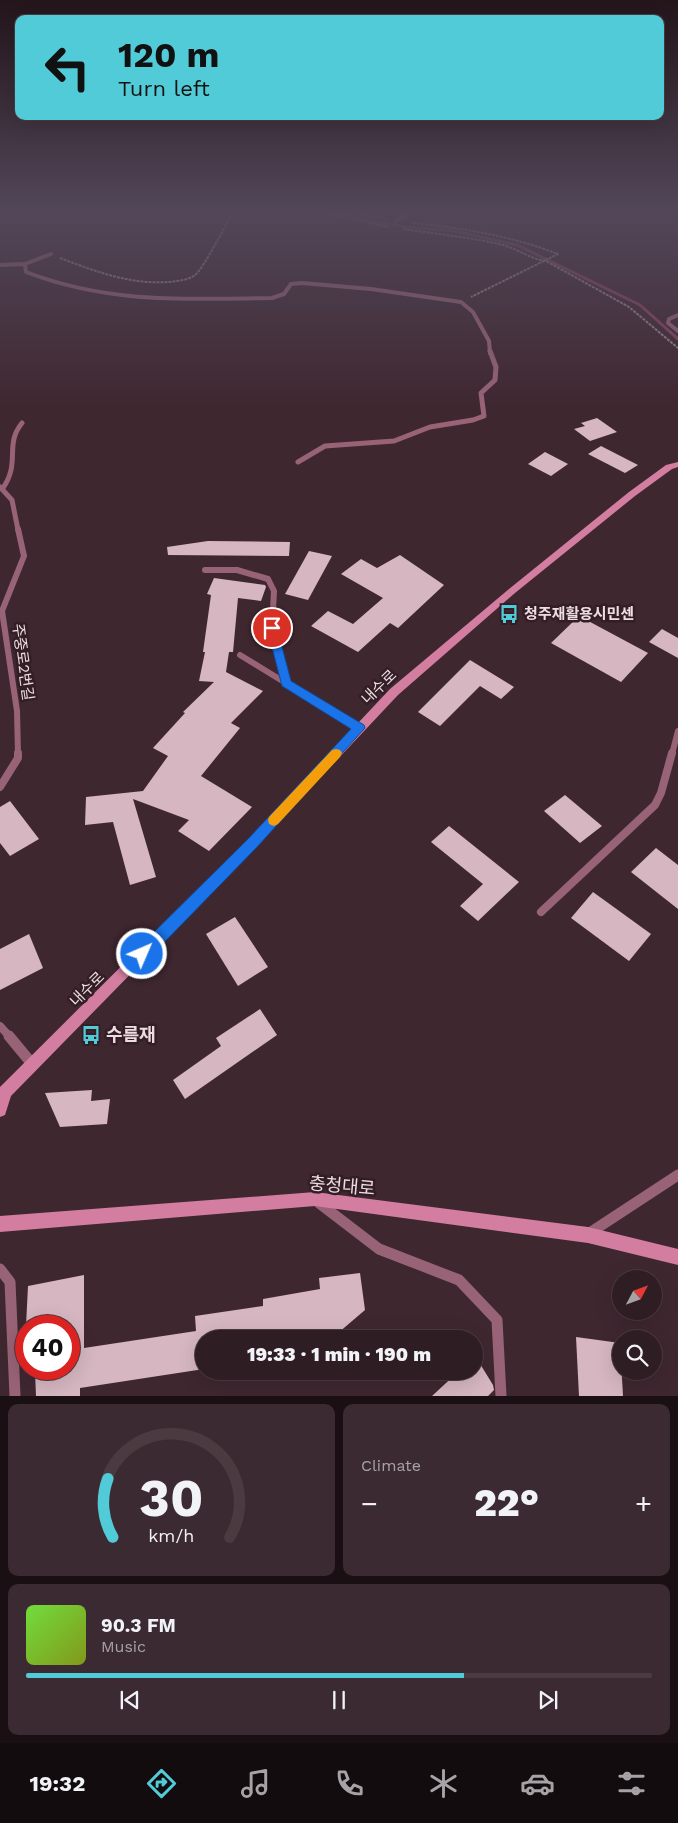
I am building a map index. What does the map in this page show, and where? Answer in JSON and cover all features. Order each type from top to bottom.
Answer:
[{"type":"street","name":"내수로","points":[[2,1094],[252,843],[394,692],[512,591],[632,494],[669,468],[678,464]]},
{"type":"street","points":[[0,1110],[2,1094]]},
{"type":"street","name":"충청대로","points":[[0,1224],[315,1200],[588,1235],[678,1257]]},
{"type":"lane","points":[[40,277],[70,288],[114,295],[194,298],[272,298],[284,294],[291,284],[302,283],[371,289],[461,302],[473,312],[490,341],[489,350],[496,367],[495,380],[481,393],[484,416],[473,420],[430,427],[394,441],[325,446],[298,462]]},
{"type":"lane","points":[[678,315],[669,318],[668,323],[678,331]]},
{"type":"lane","points":[[1,488],[10,481],[12,472],[7,439],[12,429],[22,423]]},
{"type":"lane","name":"주중로2번길","points":[[0,787],[18,758],[17,711],[2,611],[24,556],[12,500],[1,488]]},
{"type":"lane","points":[[206,570],[237,570],[268,579],[274,591],[272,628],[286,684]]},
{"type":"lane","points":[[240,655],[359,728]]},
{"type":"lane","points":[[541,912],[655,805],[661,793],[678,731]]},
{"type":"lane","points":[[0,1026],[33,1065]]},
{"type":"lane","points":[[588,1235],[678,1174]]},
{"type":"lane","points":[[315,1200],[379,1249],[459,1280],[496,1320],[501,1396]]},
{"type":"lane","points":[[0,1269],[10,1282],[15,1396]]},
{"type":"path","points":[[118,277],[149,283],[190,277]]},
{"type":"path","points":[[461,302],[512,277]]},
{"type":"path","points":[[573,277],[629,306],[678,348]]},
{"type":"building","points":[[597,418],[617,432],[590,441],[574,429],[585,426],[581,423]]},
{"type":"building","points":[[601,446],[638,465],[625,473],[588,454]]},
{"type":"building","points":[[545,452],[568,464],[551,476],[528,464]]},
{"type":"building","points":[[208,541],[290,542],[289,556],[168,555],[167,547]]},
{"type":"building","points":[[309,551],[332,556],[308,600],[285,594]]},
{"type":"building","points":[[400,555],[444,585],[398,628],[390,623],[358,652],[311,626],[328,611],[353,624],[383,598],[341,574],[361,559],[377,568]]},
{"type":"building","points":[[214,578],[265,585],[266,587],[261,601],[238,598],[233,652],[229,652],[226,672],[263,691],[231,723],[240,728],[201,776],[252,807],[209,851],[178,831],[189,820],[133,799],[156,877],[130,885],[113,822],[85,825],[86,797],[143,791],[168,756],[153,748],[185,713],[183,712],[214,682],[199,681],[205,652],[203,652],[211,595],[207,594]]},
{"type":"building","points":[[579,616],[648,653],[621,682],[551,643]]},
{"type":"building","points":[[662,629],[678,638],[678,658],[649,642]]},
{"type":"building","points":[[470,660],[514,687],[501,699],[480,686],[440,726],[418,712]]},
{"type":"building","points":[[565,795],[602,826],[580,843],[544,811]]},
{"type":"building","points":[[10,801],[39,839],[10,856],[0,843],[0,807]]},
{"type":"building","points":[[449,826],[519,882],[478,921],[460,906],[483,884],[431,842]]},
{"type":"building","points":[[656,848],[678,865],[678,909],[631,872]]},
{"type":"building","points":[[593,892],[651,934],[629,961],[571,918]]},
{"type":"building","points":[[235,917],[268,967],[238,986],[206,934]]},
{"type":"building","points":[[29,934],[43,968],[0,990],[0,949]]},
{"type":"building","points":[[260,1009],[277,1035],[185,1099],[173,1080],[221,1046],[216,1038]]},
{"type":"building","points":[[92,1090],[91,1101],[110,1099],[107,1124],[60,1127],[45,1093]]},
{"type":"building","points":[[360,1273],[365,1310],[342,1330],[196,1330],[195,1316],[263,1306],[263,1299],[320,1289],[319,1278]]},
{"type":"building","points":[[84,1275],[84,1348],[195,1331],[195,1370],[80,1388],[80,1396],[36,1396],[35,1380],[80,1380],[80,1315],[27,1315],[28,1286]]},
{"type":"building","points":[[576,1337],[612,1342],[612,1380],[622,1380],[623,1396],[579,1396]]},
{"type":"building","points":[[483,1369],[494,1390],[488,1396],[432,1396],[449,1380],[483,1380]]},
{"type":"waterway","points":[[583,277],[640,305],[678,339]]},
{"type":"slow traffic","points":[[274,820],[336,753]]},
{"type":"place","name":"청주재활용시민센","points":[[509,614]]},
{"type":"place","name":"수름재","points":[[91,1035]]},
{"type":"route","points":[[142,954],[252,843],[359,728],[286,684],[272,628]]}]
